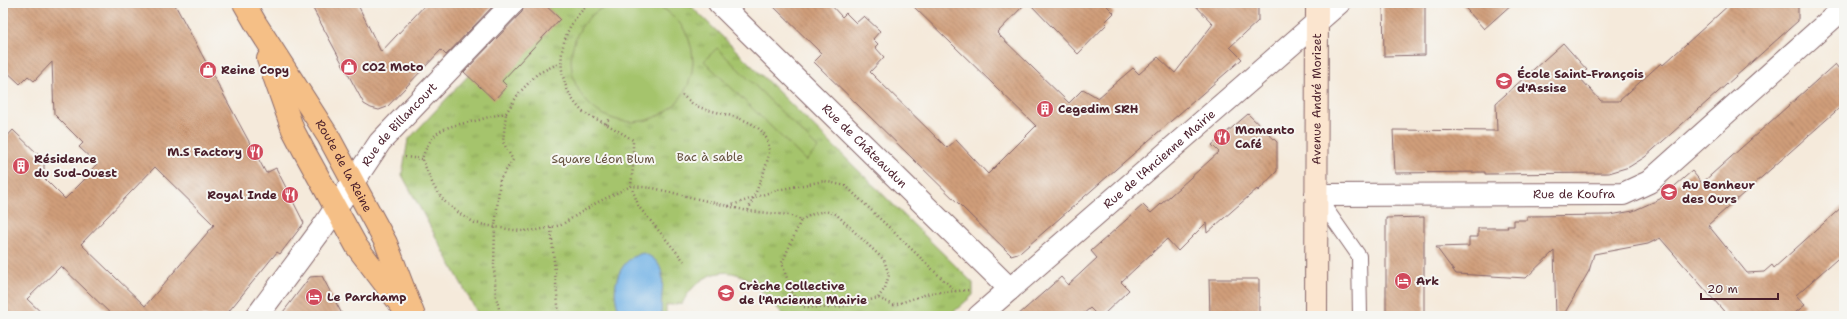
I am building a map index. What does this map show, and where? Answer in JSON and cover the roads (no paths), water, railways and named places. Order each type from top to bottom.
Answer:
[{"type":"main road","name":"Route de la Reine","points":[[244,3],[328,136],[353,182],[386,243],[414,316]]},
{"type":"main road","name":"Avenue André Morizet","points":[[1316,316],[1317,13]]},
{"type":"main road","name":"Route de la Reine","points":[[256,24],[293,130],[357,247],[409,316]]},
{"type":"street","name":"Rue de Billancourt","points":[[256,316],[321,230],[380,142],[513,3]]},
{"type":"street","name":"Rue de Châteaudun","points":[[719,3],[1010,289]]},
{"type":"street","name":"Rue de l'Ancienne Mairie","points":[[979,316],[1317,13],[1339,3]]},
{"type":"street","name":"Rue de Koufra","points":[[1316,195],[1623,194],[1649,182],[1836,13]]},
{"type":"lane","points":[[1316,195],[1359,256],[1360,316]]},
{"type":"water","points":[[643,253],[653,258],[662,272],[662,316],[622,316],[618,308],[616,298],[615,288],[617,279],[626,262]]},
{"type":"place","name":"CO2 Moto","points":[[349,67]]},
{"type":"place","name":"Reine Copy","points":[[208,70]]},
{"type":"place","name":"École Saint-François d'Assise","points":[[1504,81]]},
{"type":"place","name":"Cegedim SRH","points":[[1045,109]]},
{"type":"place","name":"Momento Café","points":[[1222,137]]},
{"type":"place","name":"M.S Factory","points":[[255,152]]},
{"type":"place","name":"Résidence du Sud-Ouest","points":[[21,166]]},
{"type":"place","name":"Au Bonheur des Ours","points":[[1669,192]]},
{"type":"place","name":"Royal Inde","points":[[290,195]]},
{"type":"place","name":"Ark","points":[[1403,281]]},
{"type":"place","name":"Crèche Collective de l'Ancienne Mairie","points":[[726,293]]},
{"type":"place","name":"Le Parchamp","points":[[314,297]]},
{"type":"park label","name":"Bac à sable","points":[[710,157]]},
{"type":"park label","name":"Square Léon Blum","points":[[603,159]]}]
